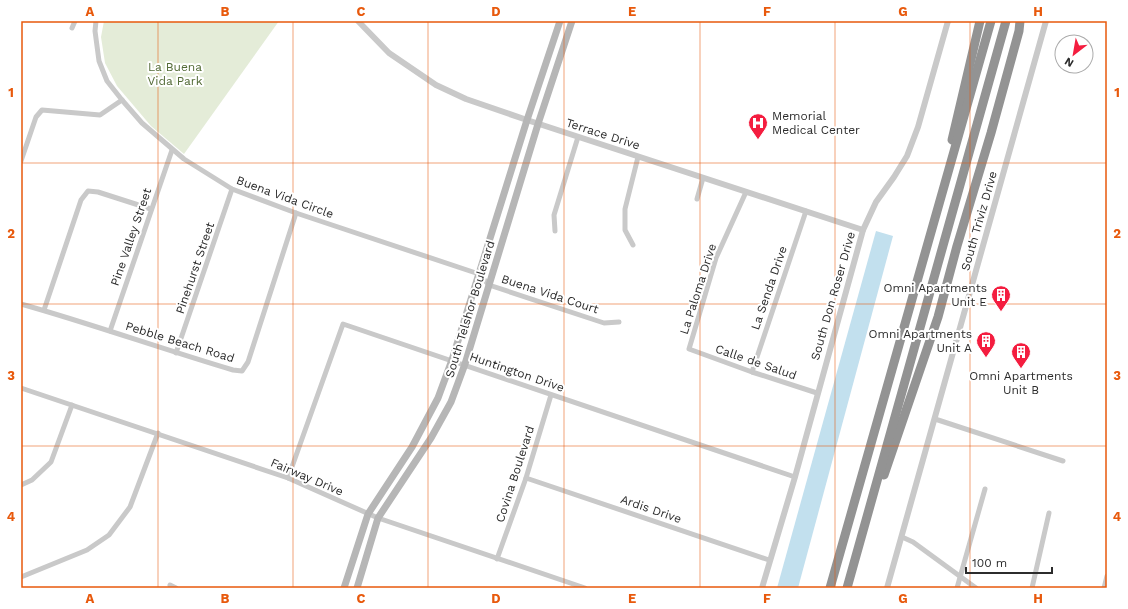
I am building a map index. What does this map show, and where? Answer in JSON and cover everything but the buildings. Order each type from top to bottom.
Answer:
[{"type":"highway","points":[[942,193],[955,123],[980,21]]},
{"type":"highway","points":[[830,588],[991,21]]},
{"type":"highway","points":[[847,588],[1006,21]]},
{"type":"highway","points":[[855,558],[938,317],[991,133],[1019,31],[1020,21]]},
{"type":"highway","points":[[1019,31],[1024,21]]},
{"type":"main road","name":"South Telshor Boulevard","points":[[344,588],[368,514],[412,447],[438,398],[452,360],[526,120],[560,21]]},
{"type":"main road","name":"South Telshor Boulevard","points":[[357,588],[378,518],[431,438],[451,402],[465,364],[538,124],[572,21]]},
{"type":"street","points":[[72,28],[75,21]]},
{"type":"street","name":"Buena Vida Circle","points":[[96,21],[95,31],[99,61],[107,81],[142,123],[184,159],[232,189],[296,213],[478,274]]},
{"type":"street","name":"Terrace Drive","points":[[358,21],[389,53],[436,85],[466,99],[863,230]]},
{"type":"street","name":"South Don Roser Drive","points":[[762,588],[795,477],[863,230],[876,202],[907,156],[918,127],[948,21]]},
{"type":"street","name":"South Triviz Drive","points":[[887,588],[1046,21]]},
{"type":"street","points":[[21,161],[36,117],[42,110],[100,115],[122,100]]},
{"type":"street","points":[[555,231],[554,215],[578,137]]},
{"type":"street","name":"Pine Valley Street","points":[[110,330],[172,150]]},
{"type":"street","points":[[633,245],[625,230],[625,209],[638,157]]},
{"type":"street","points":[[697,199],[703,178]]},
{"type":"street","name":"Pinehurst Street","points":[[176,353],[232,189]]},
{"type":"street","points":[[44,310],[81,200],[88,191],[98,192],[151,210]]},
{"type":"street","name":"La Paloma Drive","points":[[689,349],[716,258],[746,192]]},
{"type":"street","name":"La Senda Drive","points":[[752,372],[806,211]]},
{"type":"street","name":"Pebble Beach Road","points":[[21,304],[110,330],[176,353],[233,370],[242,371],[248,362],[296,213]]},
{"type":"street","name":"Buena Vida Court","points":[[478,274],[489,285],[604,323],[619,322]]},
{"type":"street","name":"Huntington Drive","points":[[288,478],[343,324],[465,364],[551,395],[795,477]]},
{"type":"street","name":"Calle de Salud","points":[[689,349],[752,372],[817,393]]},
{"type":"street","name":"Fairway Drive","points":[[21,388],[288,478],[378,518],[585,588]]},
{"type":"street","name":"Covina Boulevard","points":[[497,559],[526,478],[551,395]]},
{"type":"street","points":[[21,485],[32,480],[51,462],[72,405]]},
{"type":"street","points":[[935,419],[1063,461]]},
{"type":"street","points":[[21,577],[87,550],[109,535],[130,507],[158,433]]},
{"type":"street","name":"Ardis Drive","points":[[526,478],[770,560]]},
{"type":"street","points":[[957,588],[985,489]]},
{"type":"street","points":[[1032,588],[1049,513]]},
{"type":"street","points":[[902,537],[913,542],[976,588]]},
{"type":"street","points":[[1104,588],[1107,576]]},
{"type":"street","points":[[170,585],[176,588]]},
{"type":"green space","name":"La Buena Vida Park","points":[[104,21],[279,21],[184,154],[151,126],[117,86],[105,63],[101,37]]},
{"type":"water","points":[[876,231],[893,236],[798,588],[777,588]]},
{"type":"place","name":"Memorial Medical Center","points":[[758,140]]},
{"type":"place","name":"Omni Apartments Unit E","points":[[1001,312]]},
{"type":"place","name":"Omni Apartments Unit A","points":[[986,358]]},
{"type":"place","name":"Omni Apartments Unit B","points":[[1021,369]]}]
